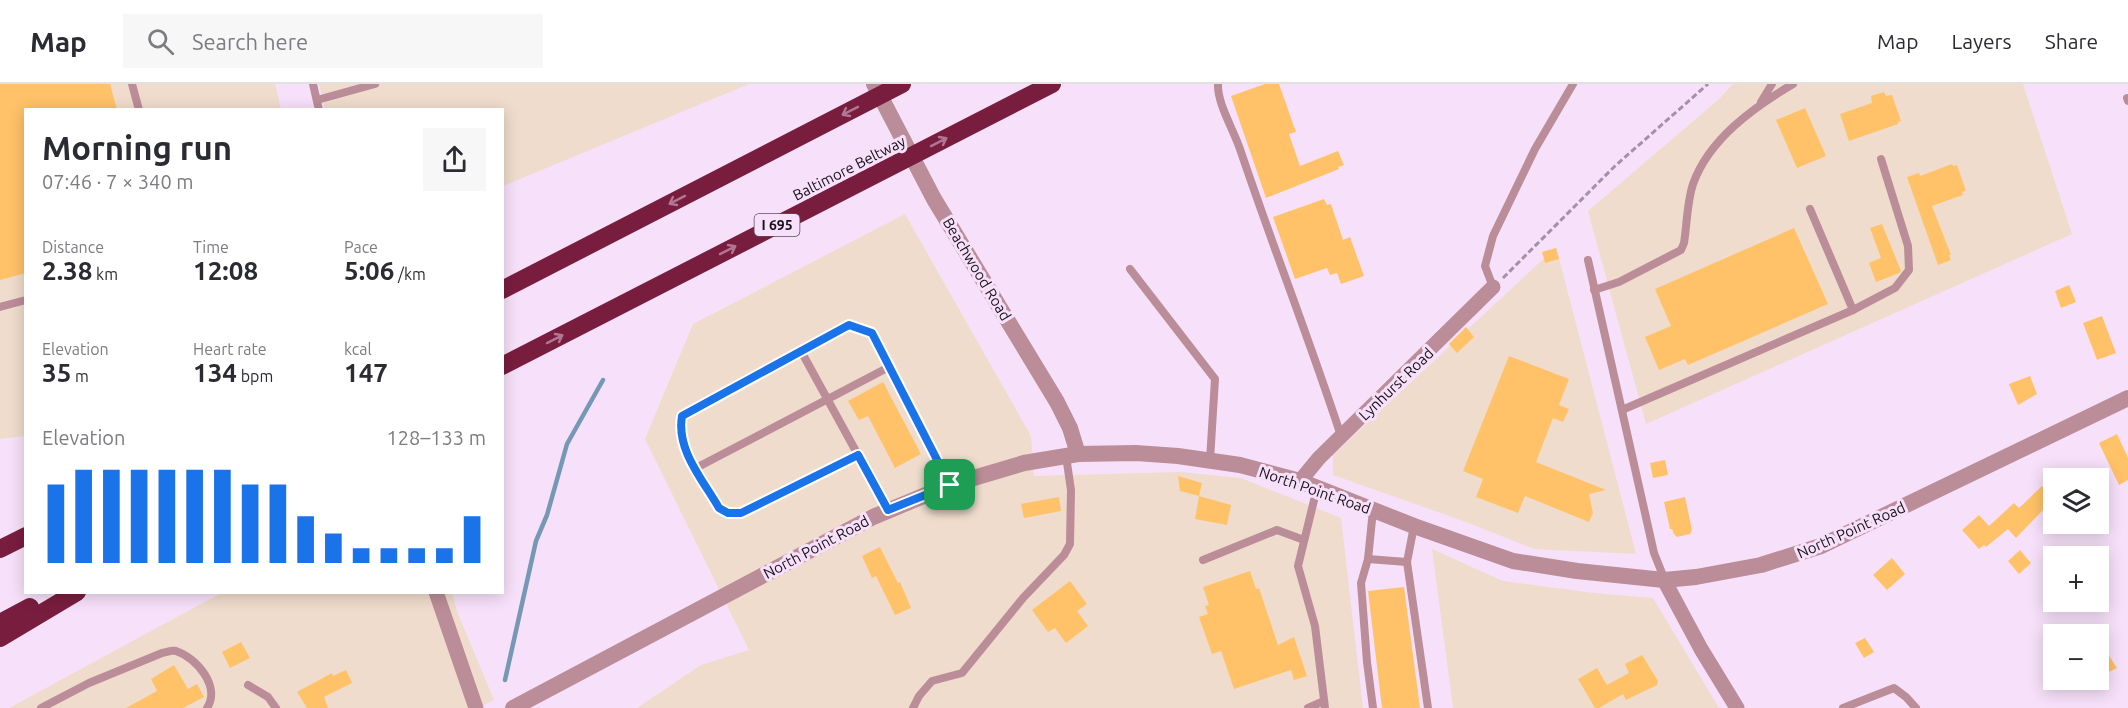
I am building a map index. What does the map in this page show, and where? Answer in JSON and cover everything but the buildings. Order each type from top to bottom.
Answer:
[{"type":"highway","points":[[504,289],[902,84]]},
{"type":"highway","name":"Baltimore Beltway","points":[[504,365],[1052,84]]},
{"type":"highway","points":[[0,549],[24,537]]},
{"type":"highway","points":[[0,623],[54,594]]},
{"type":"highway","points":[[0,638],[74,594]]},
{"type":"street","name":"Beachwood Road","points":[[874,84],[934,199],[1057,402],[1070,428],[1072,455]]},
{"type":"street","name":"Lynhurst Road","points":[[1300,481],[1341,436],[1493,288]]},
{"type":"street","name":"North Point Road","points":[[513,708],[888,510],[950,485],[1024,463],[1072,455],[1136,453],[1210,460],[1266,471],[1300,481],[1414,526],[1513,561],[1577,572],[1664,580],[1761,566],[1821,546],[2128,398]]},
{"type":"street","points":[[1664,580],[1701,649],[1737,708]]},
{"type":"street","points":[[437,594],[476,708]]},
{"type":"lane","points":[[132,84],[138,108]]},
{"type":"lane","points":[[313,84],[319,108]]},
{"type":"lane","points":[[317,100],[375,84]]},
{"type":"lane","points":[[1218,84],[1217,93],[1238,141],[1277,258],[1328,392],[1341,436]]},
{"type":"lane","points":[[1493,288],[1485,266],[1493,236],[1535,149],[1573,84]]},
{"type":"lane","points":[[1761,103],[1772,84]]},
{"type":"lane","points":[[1594,290],[1619,282],[1681,250],[1693,184],[1703,163],[1729,131],[1761,103],[1793,84]]},
{"type":"lane","points":[[1622,410],[1853,309],[1895,288],[1909,270],[1908,246],[1881,159]]},
{"type":"lane","points":[[1809,209],[1853,309]]},
{"type":"lane","points":[[1588,260],[1654,553],[1664,580]]},
{"type":"lane","points":[[1130,269],[1215,379],[1210,460]]},
{"type":"lane","points":[[0,308],[24,301]]},
{"type":"lane","points":[[858,455],[741,513],[728,513],[719,508],[684,448],[680,428],[682,416],[849,325],[872,333],[950,485]]},
{"type":"lane","points":[[801,351],[888,510]]},
{"type":"lane","points":[[696,468],[889,367]]},
{"type":"lane","points":[[913,708],[919,696],[932,681],[962,673],[1023,598],[1064,555],[1070,544],[1072,455]]},
{"type":"lane","points":[[1308,708],[1324,705],[1315,626],[1298,566],[1317,488]]},
{"type":"lane","points":[[1373,510],[1368,559],[1361,583],[1373,708]]},
{"type":"lane","points":[[1414,526],[1407,562],[1428,708]]},
{"type":"lane","points":[[1203,560],[1277,530],[1304,540]]},
{"type":"lane","points":[[1368,559],[1407,562]]},
{"type":"lane","points":[[41,708],[89,683],[174,650],[186,656],[205,674],[210,685],[210,703],[207,708]]},
{"type":"lane","points":[[248,685],[268,698],[276,708]]},
{"type":"lane","points":[[1847,707],[1894,688],[1916,708]]},
{"type":"path","points":[[1493,288],[1616,166],[1708,84]]},
{"type":"shaded area","points":[[0,84],[275,84],[281,108],[24,108],[24,436],[0,439]]},
{"type":"shaded area","points":[[319,84],[749,84],[504,186],[504,108],[325,108]]},
{"type":"shaded area","points":[[1733,84],[2023,84],[2072,234],[1646,424],[1588,211],[1719,99]]},
{"type":"shaded area","points":[[905,214],[1031,436],[1034,476],[1181,472],[1241,478],[1341,518],[1363,708],[637,708],[701,665],[749,650],[645,439],[693,324]]},
{"type":"shaded area","points":[[1556,247],[1636,554],[1534,549],[1466,522],[1333,475],[1333,455]]},
{"type":"shaded area","points":[[1432,549],[1503,581],[1653,598],[1719,708],[1453,708]]},
{"type":"shaded area","points":[[219,594],[452,594],[458,614],[494,700],[478,708],[9,708]]},
{"type":"waterway","points":[[505,680],[536,541],[547,515],[567,444],[603,380]]},
{"type":"route","points":[[849,325],[872,333],[950,485],[888,510],[858,455],[741,513],[728,513],[719,508],[684,448],[680,428],[682,416],[849,325]]}]
